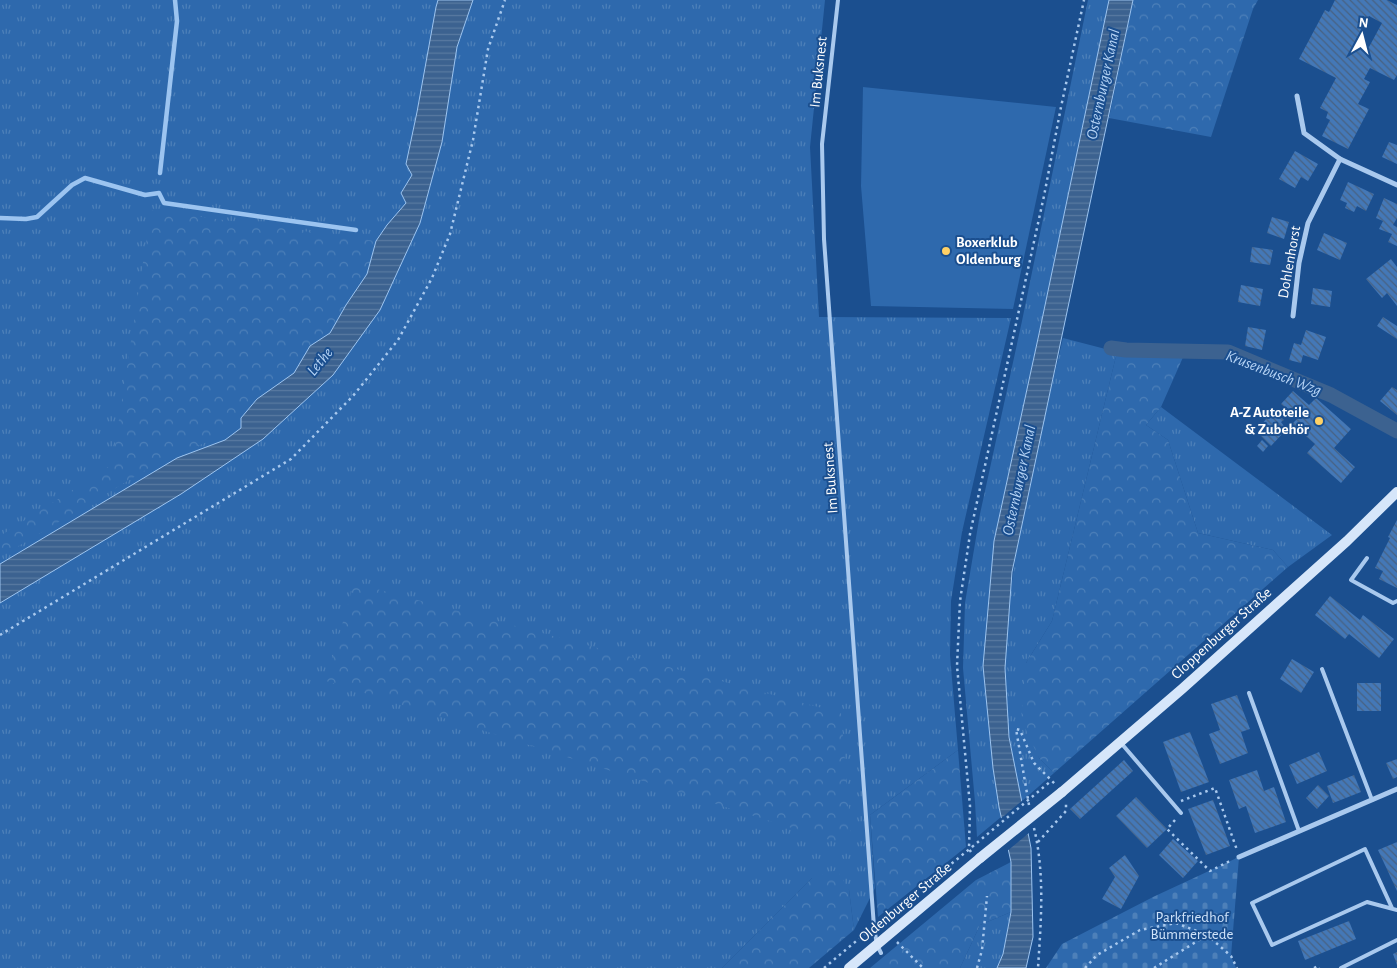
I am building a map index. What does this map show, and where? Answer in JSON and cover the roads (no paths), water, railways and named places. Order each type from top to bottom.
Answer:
[{"type":"main road","name":"Cloppenburger Straße","points":[[1032,816],[1064,796],[1121,742],[1325,560],[1397,492]]},
{"type":"main road","name":"Oldenburger Straße","points":[[849,968],[879,949],[980,858],[1032,816]]},
{"type":"street","points":[[1297,96],[1304,133],[1340,159],[1397,185]]},
{"type":"street","name":"Dohlenhorst","points":[[1293,316],[1299,263],[1308,223],[1340,159]]},
{"type":"street","points":[[1239,857],[1397,789]]},
{"type":"lane","name":"Im Buksnest","points":[[838,0],[822,144],[824,239],[874,927],[879,949]]},
{"type":"lane","points":[[1367,558],[1351,580],[1393,603],[1397,601]]},
{"type":"lane","points":[[1322,669],[1372,800]]},
{"type":"lane","points":[[1249,693],[1299,831]]},
{"type":"lane","points":[[1121,742],[1181,813]]},
{"type":"lane","points":[[1392,908],[1365,849],[1252,903],[1272,945],[1367,902],[1397,910]]},
{"type":"lane","points":[[1341,968],[1397,940]]},
{"type":"water","name":"Lethe","points":[[438,0],[473,0],[457,47],[442,142],[420,223],[380,310],[333,375],[263,439],[181,494],[0,603],[0,564],[177,458],[225,440],[241,428],[241,418],[257,399],[294,373],[310,346],[330,333],[367,274],[376,241],[406,203],[401,193],[412,175],[406,164]]},
{"type":"water","name":"Osternburger Kanal","points":[[1109,0],[1133,0],[1012,572],[1005,668],[1009,737],[1031,848],[1033,937],[1026,968],[997,968],[1003,954],[1011,912],[1011,862],[993,768],[983,666],[994,541]]},
{"type":"waterway","points":[[160,173],[177,21],[175,0]]},
{"type":"waterway","points":[[0,218],[26,219],[37,217],[72,185],[85,178],[145,195],[159,193],[164,203],[356,230]]},
{"type":"waterway","name":"Krusenbusch Wzg","points":[[1111,348],[1228,352],[1331,395],[1397,431]]},
{"type":"place","name":"Boxerklub Oldenburg","points":[[946,251]]},
{"type":"place","name":"A-Z Autoteile & Zubehör","points":[[1319,421]]},
{"type":"park label","name":"Parkfriedhof Bümmerstede","points":[[1192,926]]}]
